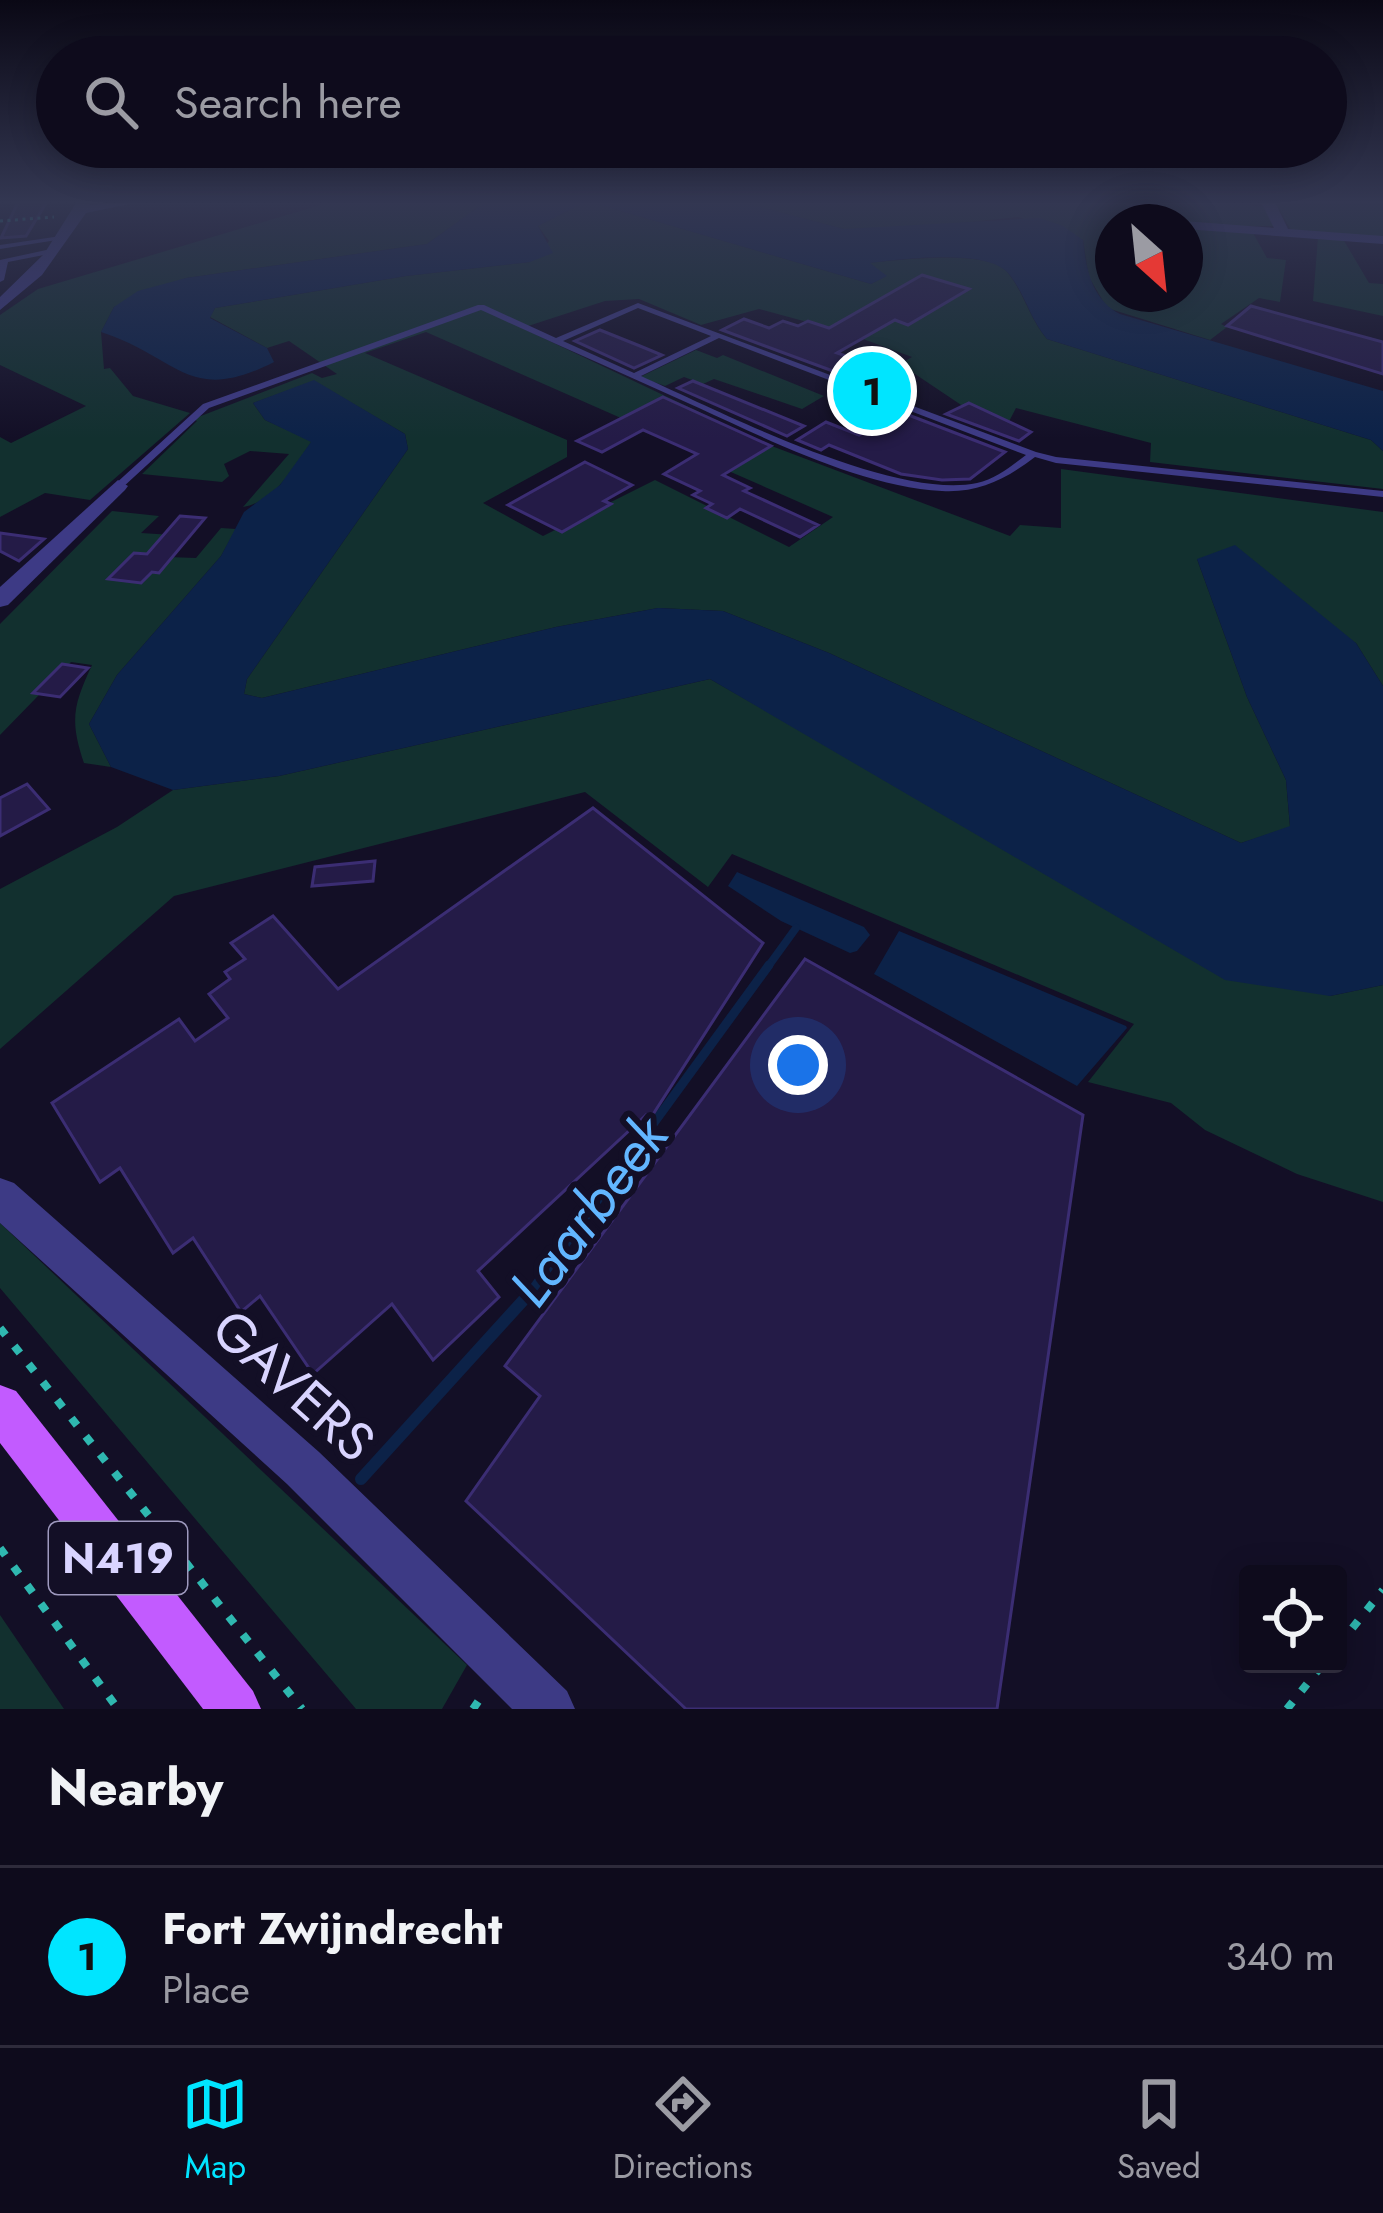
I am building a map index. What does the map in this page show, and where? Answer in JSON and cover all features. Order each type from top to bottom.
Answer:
[{"type":"main road","name":"N419","points":[[0,1407],[236,1709]]},
{"type":"street","points":[[0,305],[29,280]]},
{"type":"street","points":[[0,600],[118,486]]},
{"type":"street","name":"GAVERS","points":[[0,1197],[303,1468],[550,1709]]},
{"type":"lane","points":[[555,341],[638,305],[1055,460],[1383,494]]},
{"type":"lane","points":[[118,486],[206,406],[481,308],[832,460],[922,484],[980,486],[1006,475],[1033,454]]},
{"type":"lane","points":[[634,376],[719,335]]},
{"type":"path","points":[[0,1328],[302,1709]]},
{"type":"path","points":[[0,1548],[118,1709]]},
{"type":"path","points":[[1347,1635],[1383,1590]]},
{"type":"path","points":[[1287,1709],[1316,1673]]},
{"type":"green space","points":[[69,280],[182,280],[114,307],[101,332],[104,369],[110,368],[133,396],[190,413],[90,500],[45,493],[0,517],[0,437],[11,443],[86,406],[0,365],[0,315],[38,289]]},
{"type":"green space","points":[[384,280],[856,280],[871,284],[879,280],[1012,280],[1047,339],[1371,440],[1383,451],[1383,489],[1150,462],[1151,443],[1016,408],[1003,433],[900,364],[912,357],[759,309],[701,325],[639,299],[605,301],[522,328],[735,429],[698,452],[426,332],[365,353],[567,440],[567,457],[483,503],[543,536],[655,480],[789,547],[833,517],[724,469],[769,445],[1010,536],[1020,525],[1061,528],[1061,469],[1383,512],[1383,686],[1356,643],[1197,559],[1247,697],[1286,780],[1290,827],[1241,843],[829,653],[723,611],[658,608],[556,627],[262,698],[244,694],[247,679],[408,449],[405,434],[314,381],[253,403],[265,420],[312,441],[283,482],[254,504],[243,507],[289,454],[250,451],[224,464],[229,476],[222,482],[142,474],[197,421],[193,419],[312,373],[322,378],[337,374],[289,341],[267,348],[210,317],[215,308]]},
{"type":"green space","points":[[1203,280],[1283,280],[1280,302],[1259,298],[1221,324],[1227,327],[1210,340],[1120,312],[1203,312]]},
{"type":"green space","points":[[1315,280],[1383,284],[1383,316],[1313,301]]},
{"type":"green space","points":[[696,350],[717,358],[723,355],[824,396],[802,409],[714,379],[703,384],[684,377],[665,386],[640,377]]},
{"type":"green space","points":[[112,511],[159,516],[141,533],[189,536],[168,557],[196,558],[221,528],[236,529],[221,556],[117,675],[89,724],[111,767],[84,763],[76,735],[78,702],[92,665],[71,662],[0,735],[0,624]]},
{"type":"green space","points":[[710,679],[810,736],[1330,996],[1383,985],[1383,1202],[1297,1174],[1205,1130],[1171,1103],[1088,1082],[1134,1024],[732,854],[708,887],[585,792],[174,896],[0,1049],[0,889],[117,827],[173,790],[279,776]]},
{"type":"green space","points":[[0,1223],[467,1665],[442,1709],[356,1709],[0,1288]]},
{"type":"green space","points":[[0,1615],[64,1709],[0,1709]]},
{"type":"water","points":[[180,280],[384,280],[215,308],[210,318],[267,348],[274,362],[222,379],[184,373],[101,332],[114,307],[138,291]]},
{"type":"water","points":[[1013,280],[1092,280],[1095,312],[1117,312],[1383,391],[1383,451],[1371,440],[1047,339]]},
{"type":"water","points":[[314,380],[405,434],[408,449],[247,679],[244,694],[262,698],[556,627],[658,608],[723,611],[829,653],[1241,843],[1290,826],[1286,780],[1247,697],[1197,559],[1235,545],[1356,643],[1383,686],[1383,985],[1330,996],[1225,980],[710,679],[279,776],[173,790],[111,767],[89,724],[117,675],[221,556],[244,512],[280,485],[311,442],[265,420],[253,403]]},
{"type":"water","points":[[737,872],[864,927],[870,935],[850,953],[781,921],[728,886]]},
{"type":"water","points":[[899,931],[1127,1028],[1077,1086],[874,974]]},
{"type":"building","points":[[914,280],[938,280],[969,289],[908,325],[895,320],[837,353],[863,362],[841,374],[722,330],[744,319],[769,328],[783,321],[798,326],[808,321],[829,328]]},
{"type":"building","points":[[1251,306],[1383,342],[1383,374],[1227,326]]},
{"type":"building","points":[[600,330],[662,355],[634,368],[575,341]]},
{"type":"building","points":[[693,381],[804,426],[787,436],[678,388]]},
{"type":"building","points":[[663,397],[771,446],[723,475],[750,488],[744,491],[818,525],[800,537],[740,509],[727,518],[706,508],[712,504],[693,495],[700,491],[664,474],[697,454],[643,430],[602,452],[577,441]]},
{"type":"building","points":[[969,403],[1031,432],[1019,441],[946,414]]},
{"type":"building","points":[[898,411],[1005,452],[970,479],[942,480],[901,474],[829,445],[821,450],[797,440],[826,422],[859,435]]},
{"type":"building","points":[[585,462],[632,485],[604,501],[611,504],[562,532],[508,505]]},
{"type":"building","points":[[180,516],[205,518],[159,573],[152,572],[141,583],[108,579],[134,553],[147,554]]},
{"type":"building","points":[[0,533],[44,539],[19,561],[0,551]]},
{"type":"building","points":[[62,664],[88,668],[60,697],[33,693]]},
{"type":"building","points":[[27,784],[49,809],[0,836],[0,798]]},
{"type":"building","points":[[593,808],[763,943],[650,1119],[646,1115],[478,1271],[499,1297],[433,1360],[392,1304],[313,1374],[260,1296],[241,1312],[193,1238],[173,1253],[120,1168],[100,1182],[52,1103],[179,1019],[195,1041],[228,1018],[209,994],[230,979],[225,972],[245,959],[231,943],[273,916],[338,989]]},
{"type":"building","points":[[375,861],[373,881],[312,886],[315,867]]},
{"type":"building","points":[[805,959],[1083,1115],[997,1709],[686,1709],[466,1501],[540,1396],[505,1366]]},
{"type":"waterway","name":"Laarbeek","points":[[767,968],[796,928]]},
{"type":"waterway","name":"Laarbeek","points":[[527,1297],[769,965]]},
{"type":"waterway","name":"Laarbeek","points":[[361,1479],[529,1294]]},
{"type":"place","name":"Fort Zwijndrecht","points":[[872,391]]}]
